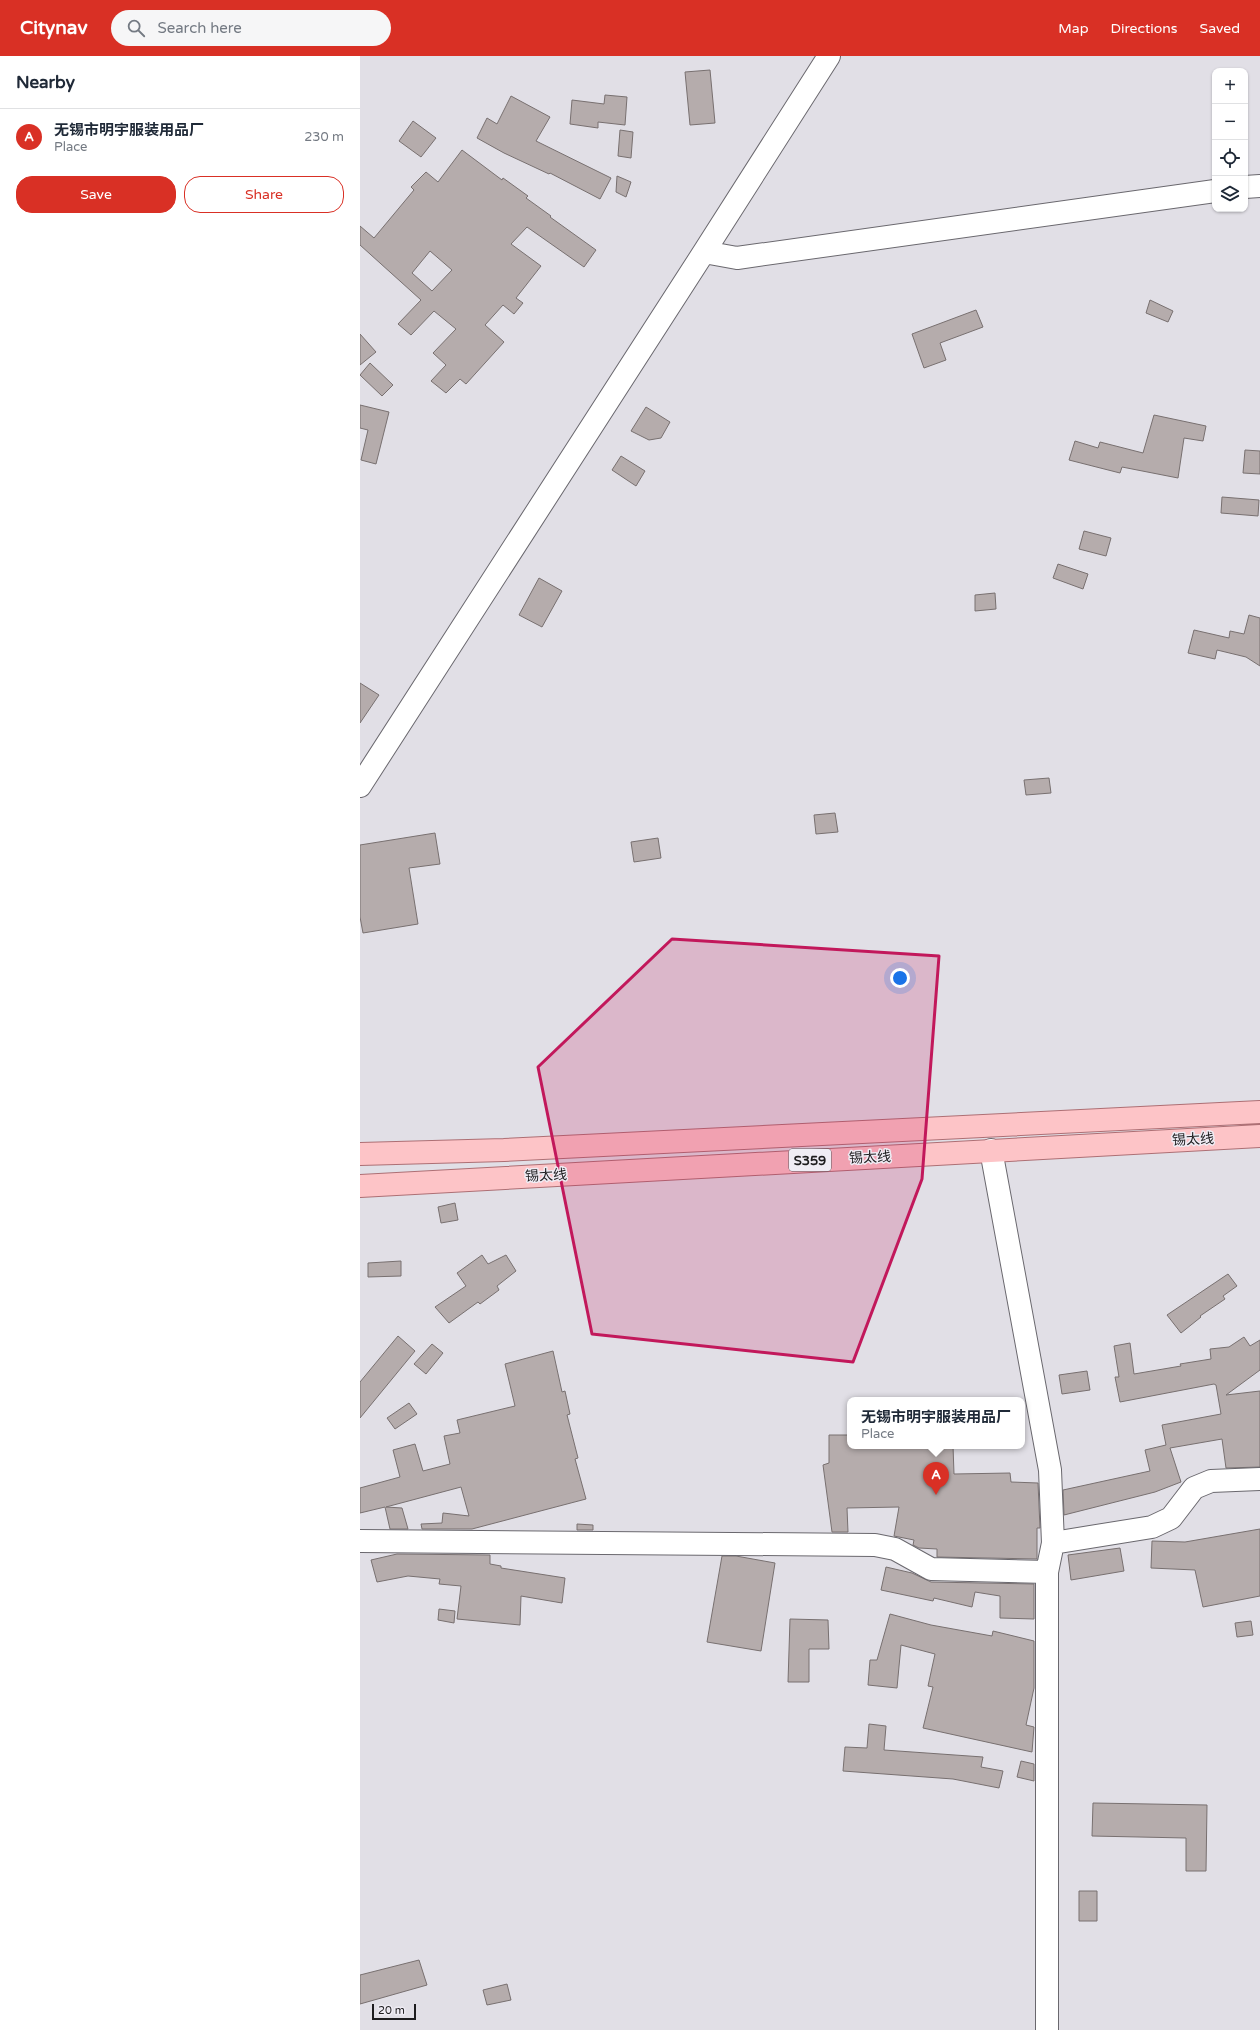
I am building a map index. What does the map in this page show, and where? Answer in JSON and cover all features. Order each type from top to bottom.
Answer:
[{"type":"main road","name":"锡太线","points":[[360,1154],[504,1150],[1260,1112]]},
{"type":"main road","name":"锡太线","points":[[360,1186],[1260,1136]]},
{"type":"street","points":[[360,786],[829,56]]},
{"type":"street","points":[[1248,187],[1260,186]]},
{"type":"street","points":[[704,252],[737,258],[1212,191]]},
{"type":"street","points":[[992,1150],[1050,1470],[1053,1543],[1047,1572],[1047,2030]]},
{"type":"street","points":[[1053,1543],[1152,1527],[1171,1518],[1194,1488],[1211,1481],[1260,1479]]},
{"type":"street","points":[[360,1541],[876,1545],[895,1549],[930,1569],[1047,1572]]},
{"type":"highlighted area","points":[[672,939],[939,956],[922,1179],[853,1362],[592,1334],[538,1067]]},
{"type":"building","points":[[710,70],[715,123],[690,125],[685,72]]},
{"type":"building","points":[[605,95],[627,97],[625,125],[598,122],[598,128],[570,124],[572,100],[604,104]]},
{"type":"building","points":[[511,96],[550,117],[536,141],[611,178],[600,199],[550,173],[549,174],[504,153],[477,138],[487,118],[497,124]]},
{"type":"building","points":[[413,121],[436,138],[421,157],[399,141]]},
{"type":"building","points":[[620,130],[633,132],[631,158],[618,156]]},
{"type":"building","points":[[462,150],[502,180],[503,178],[528,196],[526,198],[596,250],[584,267],[527,227],[511,244],[541,266],[516,298],[523,303],[514,314],[503,305],[485,325],[504,342],[466,384],[460,379],[446,393],[431,381],[446,365],[433,353],[456,329],[434,311],[411,335],[398,324],[421,300],[360,245],[360,226],[374,238],[414,190],[411,187],[426,172],[438,182]],"holes":[[[430,251],[452,270],[432,291],[412,273]]]},
{"type":"building","points":[[617,176],[631,182],[626,197],[616,192]]},
{"type":"building","points":[[1150,300],[1173,311],[1168,322],[1146,313]]},
{"type":"building","points":[[976,310],[983,327],[940,343],[946,360],[924,368],[912,334]]},
{"type":"building","points":[[360,334],[376,352],[360,365]]},
{"type":"building","points":[[370,363],[393,385],[382,396],[360,375]]},
{"type":"building","points":[[360,405],[389,412],[376,464],[361,460],[368,430],[360,428]]},
{"type":"building","points":[[646,407],[670,422],[661,438],[649,440],[631,431]]},
{"type":"building","points":[[1154,415],[1206,426],[1203,441],[1184,438],[1178,478],[1122,467],[1120,473],[1069,460],[1075,441],[1098,448],[1100,442],[1143,453]]},
{"type":"building","points":[[1245,450],[1260,451],[1260,474],[1243,473]]},
{"type":"building","points":[[621,456],[645,471],[636,486],[612,470]]},
{"type":"building","points":[[1222,497],[1259,500],[1258,516],[1221,513]]},
{"type":"building","points":[[1084,531],[1111,538],[1106,556],[1079,549]]},
{"type":"building","points":[[1058,564],[1088,574],[1083,589],[1053,578]]},
{"type":"building","points":[[539,578],[562,591],[542,627],[519,615]]},
{"type":"building","points":[[995,593],[996,609],[975,611],[975,595]]},
{"type":"building","points":[[1249,615],[1260,618],[1260,666],[1246,657],[1217,650],[1215,659],[1188,653],[1194,630],[1229,638],[1230,631],[1244,634]]},
{"type":"building","points":[[360,683],[379,695],[360,723]]},
{"type":"building","points":[[1049,778],[1051,793],[1026,795],[1024,780]]},
{"type":"building","points":[[835,813],[838,832],[816,834],[814,815]]},
{"type":"building","points":[[435,833],[440,864],[409,868],[418,924],[363,933],[360,917],[360,845]]},
{"type":"building","points":[[658,838],[661,858],[634,862],[631,842]]},
{"type":"building","points":[[455,1203],[458,1220],[441,1223],[438,1207]]},
{"type":"building","points":[[482,1255],[488,1264],[506,1255],[516,1271],[497,1286],[499,1290],[480,1304],[478,1302],[449,1323],[435,1307],[466,1286],[457,1273]]},
{"type":"building","points":[[401,1261],[401,1276],[368,1277],[368,1263]]},
{"type":"building","points":[[1228,1274],[1237,1286],[1223,1296],[1225,1299],[1200,1316],[1201,1317],[1181,1333],[1167,1315]]},
{"type":"building","points":[[398,1336],[415,1351],[360,1418],[360,1382]]},
{"type":"building","points":[[1244,1337],[1250,1346],[1260,1340],[1260,1370],[1226,1395],[1260,1391],[1260,1467],[1226,1468],[1222,1439],[1170,1448],[1181,1482],[1155,1492],[1064,1515],[1063,1490],[1150,1471],[1145,1450],[1166,1445],[1162,1425],[1221,1414],[1216,1385],[1214,1384],[1120,1402],[1115,1377],[1119,1377],[1114,1346],[1130,1343],[1134,1374],[1211,1359],[1210,1349],[1229,1347]]},
{"type":"building","points":[[432,1344],[443,1353],[426,1374],[414,1364]]},
{"type":"building","points":[[553,1351],[562,1392],[565,1391],[570,1414],[567,1415],[578,1458],[575,1459],[586,1499],[472,1529],[422,1529],[421,1524],[442,1523],[443,1513],[469,1516],[461,1487],[386,1507],[402,1508],[408,1529],[390,1529],[385,1507],[360,1513],[360,1488],[400,1477],[393,1450],[415,1444],[423,1471],[450,1464],[444,1436],[460,1433],[457,1420],[515,1406],[505,1364]]},
{"type":"building","points":[[1087,1371],[1090,1390],[1062,1394],[1059,1375]]},
{"type":"building","points":[[409,1403],[417,1414],[395,1429],[387,1418]]},
{"type":"building","points":[[829,1435],[847,1435],[847,1449],[953,1449],[954,1474],[1010,1473],[1011,1482],[1038,1483],[1040,1528],[1037,1528],[1037,1559],[937,1557],[937,1549],[919,1548],[913,1545],[914,1540],[894,1536],[899,1507],[847,1508],[848,1532],[832,1532],[823,1465],[829,1463]]},
{"type":"building","points":[[577,1524],[593,1525],[593,1530],[577,1530]]},
{"type":"building","points":[[1260,1529],[1260,1596],[1203,1607],[1195,1570],[1151,1568],[1152,1541],[1185,1542]]},
{"type":"building","points":[[1120,1548],[1124,1571],[1071,1580],[1068,1555]]},
{"type":"building","points":[[397,1554],[490,1555],[490,1564],[501,1566],[501,1568],[565,1578],[562,1603],[521,1596],[520,1625],[457,1619],[461,1586],[439,1584],[440,1579],[408,1576],[377,1582],[371,1560]]},
{"type":"building","points":[[722,1556],[736,1556],[775,1563],[761,1651],[707,1642]]},
{"type":"building","points":[[886,1567],[912,1573],[931,1582],[1034,1584],[1034,1619],[1000,1618],[1000,1596],[975,1592],[972,1607],[934,1598],[933,1601],[881,1590]]},
{"type":"building","points":[[439,1609],[455,1611],[454,1623],[438,1620]]},
{"type":"building","points":[[890,1614],[931,1625],[992,1636],[993,1631],[1034,1641],[1034,1688],[1026,1725],[1034,1727],[1032,1752],[923,1728],[933,1687],[928,1686],[935,1654],[901,1645],[897,1688],[868,1685],[870,1660],[877,1660]]},
{"type":"building","points":[[790,1619],[828,1620],[829,1649],[809,1649],[809,1682],[788,1682]]},
{"type":"building","points":[[1251,1621],[1253,1635],[1237,1637],[1235,1623]]},
{"type":"building","points":[[869,1724],[886,1726],[884,1750],[983,1757],[981,1767],[1003,1771],[999,1788],[953,1779],[843,1771],[845,1747],[867,1748]]},
{"type":"building","points":[[1021,1761],[1034,1764],[1034,1781],[1017,1777]]},
{"type":"building","points":[[1093,1803],[1207,1805],[1206,1871],[1186,1871],[1186,1838],[1092,1836]]},
{"type":"building","points":[[1079,1891],[1097,1891],[1097,1921],[1079,1921]]},
{"type":"building","points":[[419,1960],[427,1985],[360,2004],[360,1975]]},
{"type":"building","points":[[507,1984],[511,2000],[487,2005],[483,1990]]},
{"type":"place","name":"无锡市明宇服装用品厂","points":[[936,1495]]}]
